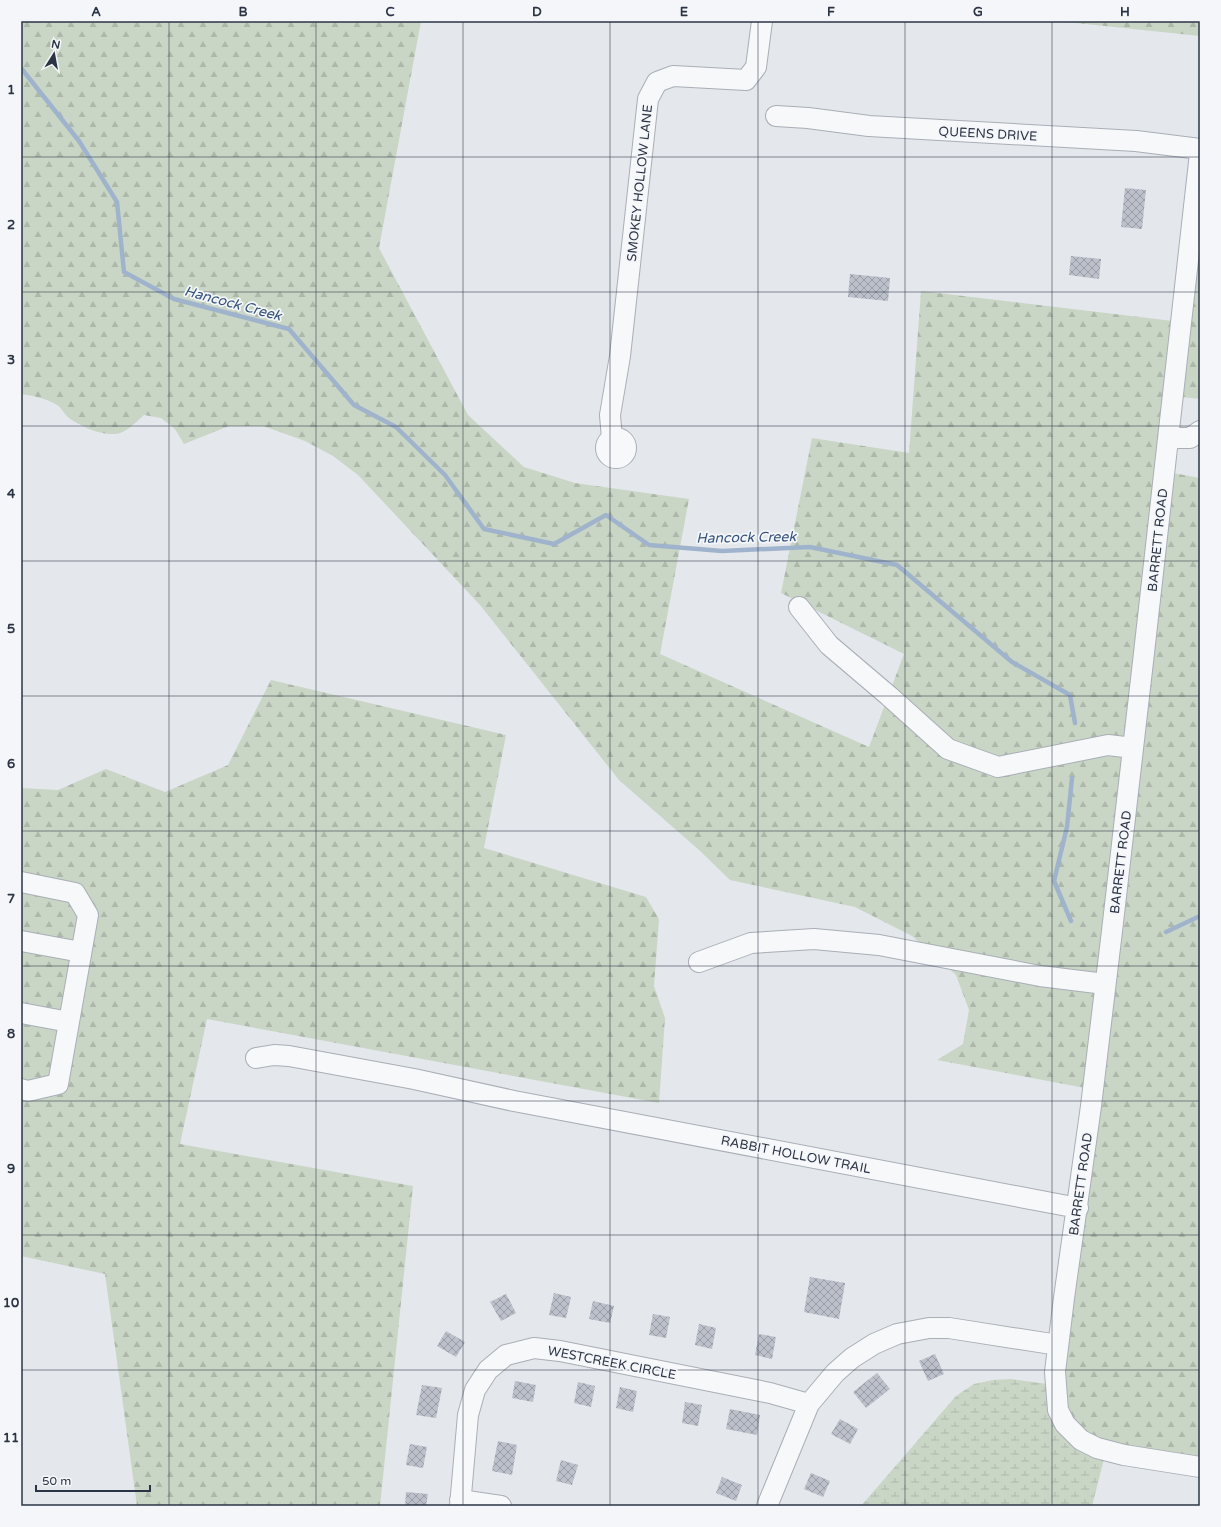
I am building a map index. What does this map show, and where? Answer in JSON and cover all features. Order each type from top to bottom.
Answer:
[{"type":"street","name":"SMOKEY HOLLOW LANE","points":[[612,439],[610,415],[620,356],[648,99],[657,82],[673,76],[746,80],[756,67],[762,21]]},
{"type":"street","name":"QUEENS DRIVE","points":[[776,116],[808,118],[869,126],[1136,141],[1200,149]]},
{"type":"street","name":"BARRETT ROAD","points":[[1200,154],[1105,984],[1078,1208],[1055,1372],[1058,1410],[1065,1424],[1080,1440],[1097,1448],[1124,1455],[1200,1467]]},
{"type":"street","points":[[1168,438],[1197,440]]},
{"type":"street","points":[[799,607],[829,645],[948,749],[998,767],[1108,745],[1133,748]]},
{"type":"street","points":[[21,882],[75,893],[88,915],[58,1084],[28,1091],[21,1089]]},
{"type":"street","points":[[699,962],[751,943],[814,939],[879,945],[1040,976],[1105,984]]},
{"type":"street","points":[[21,941],[81,952]]},
{"type":"street","points":[[21,1013],[69,1022]]},
{"type":"street","name":"RABBIT HOLLOW TRAIL","points":[[256,1058],[274,1055],[289,1056],[414,1078],[514,1101],[1078,1208]]},
{"type":"street","points":[[767,1506],[809,1404],[834,1373],[852,1358],[874,1344],[897,1334],[930,1328],[949,1328],[1058,1345]]},
{"type":"street","name":"WESTCREEK CIRCLE","points":[[460,1503],[468,1415],[475,1390],[488,1370],[506,1355],[534,1348],[560,1351],[770,1393],[809,1404]]},
{"type":"street","points":[[460,1503],[501,1506]]},
{"type":"green space","points":[[21,21],[421,21],[379,248],[468,415],[524,467],[575,483],[689,499],[660,654],[869,747],[904,654],[781,593],[812,438],[909,453],[921,291],[1173,321],[1085,1088],[937,1060],[963,1044],[969,1010],[956,975],[912,936],[855,907],[730,880],[699,850],[619,780],[480,605],[358,475],[333,456],[305,441],[263,426],[229,426],[184,444],[175,429],[161,418],[144,415],[123,432],[116,434],[103,433],[91,430],[74,421],[67,416],[59,406],[53,403],[21,394]]},
{"type":"green space","points":[[1057,21],[1200,21],[1200,36]]},
{"type":"green space","points":[[1200,240],[1200,399],[1182,397],[1173,473],[1200,478],[1200,1458],[1109,1443],[1086,1433],[1074,1421],[1067,1409],[1064,1398],[1063,1372]]},
{"type":"green space","points":[[271,680],[506,735],[484,848],[646,897],[659,919],[654,986],[665,1018],[659,1103],[207,1019],[180,1144],[413,1186],[380,1506],[137,1506],[105,1274],[21,1256],[21,788],[58,790],[106,769],[165,792],[228,765]]},
{"type":"green space","points":[[1011,1379],[1048,1384],[1048,1393],[1104,1459],[1092,1506],[861,1506],[956,1396],[974,1384],[993,1380]]},
{"type":"building","points":[[1125,188],[1146,190],[1142,229],[1121,227]]},
{"type":"building","points":[[1071,256],[1101,259],[1099,279],[1069,275]]},
{"type":"building","points":[[850,274],[890,278],[888,301],[848,297]]},
{"type":"building","points":[[810,1277],[845,1283],[839,1319],[804,1312]]},
{"type":"building","points":[[554,1293],[571,1297],[566,1318],[549,1315]]},
{"type":"building","points":[[506,1294],[516,1313],[501,1321],[490,1302]]},
{"type":"building","points":[[593,1301],[614,1306],[610,1323],[589,1319]]},
{"type":"building","points":[[653,1314],[670,1317],[666,1338],[649,1335]]},
{"type":"building","points":[[699,1324],[716,1328],[712,1349],[695,1345]]},
{"type":"building","points":[[446,1331],[465,1342],[456,1357],[437,1346]]},
{"type":"building","points":[[759,1334],[776,1337],[772,1359],[755,1355]]},
{"type":"building","points":[[935,1354],[944,1374],[928,1381],[919,1361]]},
{"type":"building","points":[[877,1373],[890,1389],[866,1408],[853,1392]]},
{"type":"building","points":[[515,1381],[536,1385],[533,1402],[512,1398]]},
{"type":"building","points":[[578,1382],[595,1386],[591,1407],[574,1403]]},
{"type":"building","points":[[422,1385],[442,1388],[436,1418],[416,1415]]},
{"type":"building","points":[[620,1387],[637,1391],[633,1412],[616,1408]]},
{"type":"building","points":[[685,1402],[702,1405],[698,1426],[682,1423]]},
{"type":"building","points":[[730,1409],[760,1415],[757,1435],[726,1429]]},
{"type":"building","points":[[840,1419],[858,1429],[850,1444],[831,1434]]},
{"type":"building","points":[[498,1441],[517,1445],[512,1475],[492,1471]]},
{"type":"building","points":[[410,1444],[427,1447],[423,1468],[406,1465]]},
{"type":"building","points":[[561,1460],[578,1465],[572,1485],[556,1481]]},
{"type":"building","points":[[811,1473],[830,1481],[823,1497],[804,1489]]},
{"type":"building","points":[[722,1477],[742,1485],[736,1501],[716,1493]]},
{"type":"building","points":[[406,1492],[428,1494],[426,1506],[405,1506]]},
{"type":"waterway","name":"Hancock Creek","points":[[21,68],[79,141],[117,202],[124,272],[174,299],[289,329],[354,405],[396,427],[445,475],[484,529],[554,544],[606,515],[649,545],[722,551],[810,547],[897,565],[1012,662],[1070,695],[1075,723]]},
{"type":"waterway","name":"Hancock Creek","points":[[1071,921],[1054,881],[1067,827],[1072,778]]},
{"type":"waterway","name":"Hancock Creek","points":[[1166,932],[1200,916]]}]
